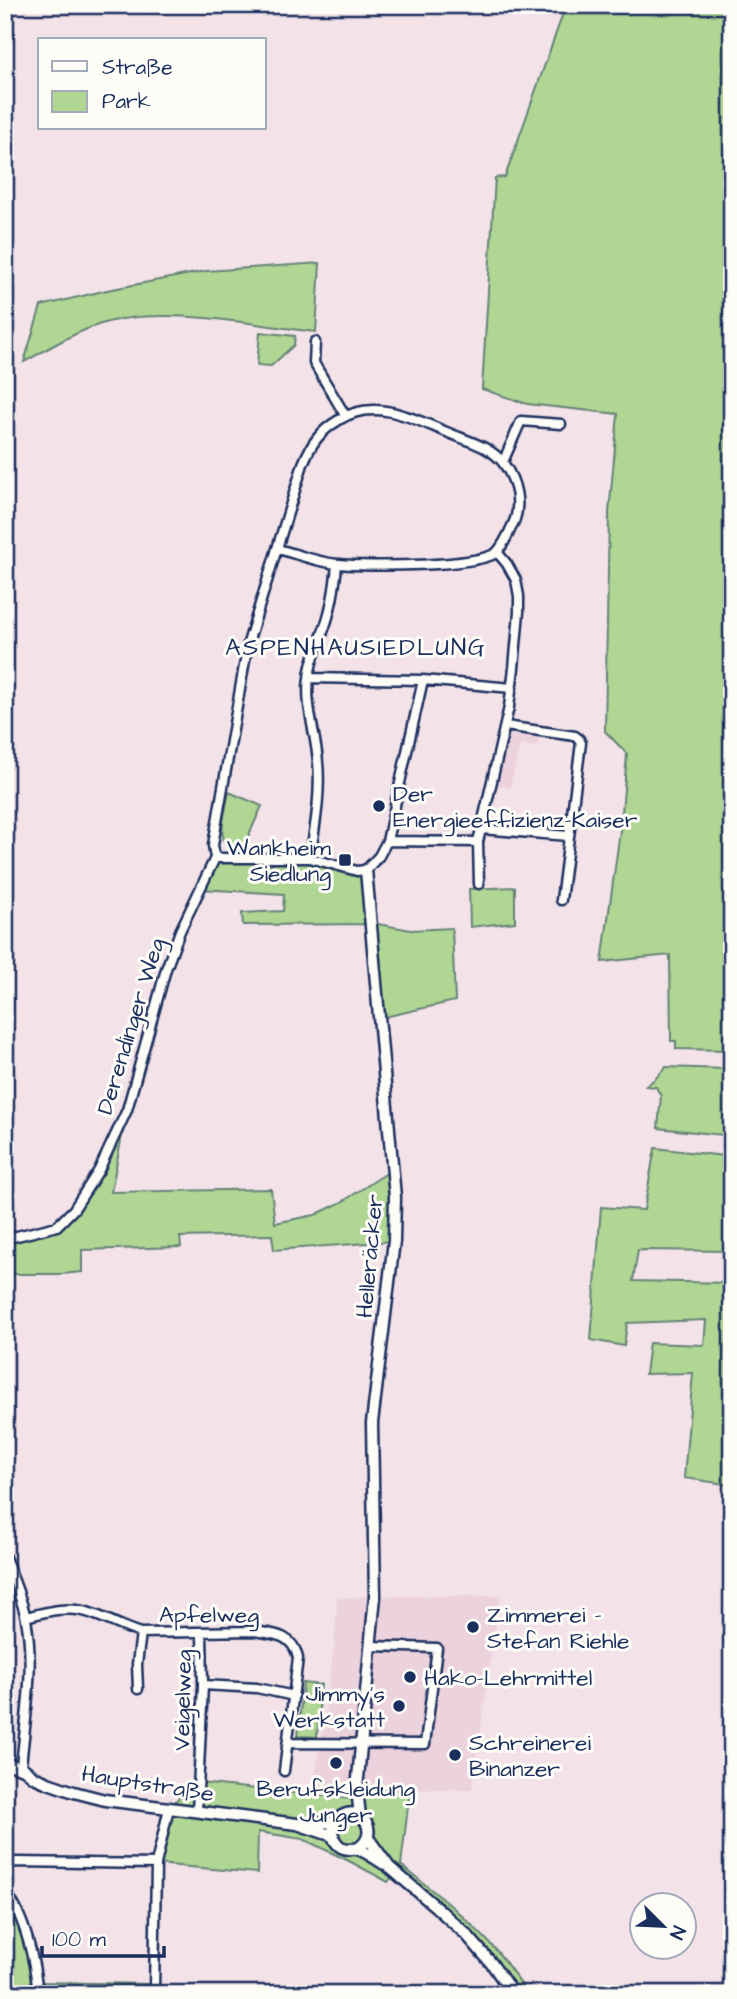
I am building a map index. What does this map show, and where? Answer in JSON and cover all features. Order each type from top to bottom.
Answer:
[{"type":"street","points":[[315,342],[314,363],[345,415]]},
{"type":"street","points":[[278,549],[337,564],[475,561],[497,552],[516,518],[517,493],[503,462],[487,449],[396,413],[371,409],[345,415],[319,435],[311,446],[278,549],[246,653],[214,845],[215,858],[310,858],[357,871],[366,870],[379,856],[387,841],[423,680]]},
{"type":"street","points":[[503,462],[521,421],[561,424]]},
{"type":"street","points":[[479,884],[478,842],[512,688],[519,619],[519,596],[512,572],[497,552]]},
{"type":"street","points":[[310,858],[319,773],[308,701],[309,678],[312,658],[334,598],[337,564]]},
{"type":"street","points":[[309,678],[423,680],[512,688]]},
{"type":"street","points":[[505,726],[575,736],[581,743],[561,900]]},
{"type":"street","points":[[481,828],[569,836]]},
{"type":"street","points":[[387,841],[478,842]]},
{"type":"street","name":"Derendinger Weg","points":[[5,1239],[57,1226],[74,1209],[99,1170],[127,1110],[166,969],[180,931],[215,858]]},
{"type":"street","name":"Helleräcker","points":[[360,1816],[357,1789],[360,1744],[375,1596],[372,1423],[394,1241],[395,1197],[366,870]]},
{"type":"street","points":[[5,1557],[26,1617],[30,1667],[20,1768]]},
{"type":"street","name":"Apfelweg","points":[[26,1617],[53,1610],[80,1610],[141,1633],[253,1632],[288,1639],[296,1647],[298,1658],[284,1772]]},
{"type":"street","points":[[138,1689],[137,1664],[141,1633]]},
{"type":"street","name":"Veigelweg","points":[[197,1811],[203,1685],[202,1633]]},
{"type":"street","points":[[288,1743],[425,1744],[437,1648],[371,1646]]},
{"type":"street","points":[[203,1685],[257,1688],[294,1696]]},
{"type":"street","name":"Hauptstraße","points":[[5,1763],[74,1792],[108,1800],[297,1824]]},
{"type":"street","name":"Helleräcker","points":[[346,1814],[357,1789]]},
{"type":"street","points":[[154,1994],[156,1864],[169,1808]]},
{"type":"street","points":[[297,1824],[335,1822],[346,1814],[360,1816],[368,1826],[368,1838],[364,1845],[357,1849],[342,1848],[333,1836],[335,1822]]},
{"type":"street","points":[[297,1824],[333,1836]]},
{"type":"street","points":[[368,1838],[389,1867]]},
{"type":"street","points":[[357,1849],[389,1867],[467,1935],[513,1994]]},
{"type":"street","points":[[5,1864],[156,1864]]},
{"type":"street","points":[[5,1891],[23,1925],[38,1994]]},
{"type":"shaded area","points":[[505,726],[539,731],[537,747],[520,745],[510,788],[492,784]]},
{"type":"shaded area","points":[[500,1596],[472,1789],[357,1789],[352,1799],[313,1794],[334,1649],[337,1598]]},
{"type":"green space","points":[[566,5],[732,5],[732,1136],[658,1128],[661,1096],[656,1087],[646,1086],[666,1067],[726,1069],[727,1050],[676,1049],[676,1041],[671,1041],[670,955],[602,962],[621,824],[627,754],[605,731],[609,513],[618,414],[527,404],[482,389],[495,178],[505,177]]},
{"type":"green space","points":[[320,263],[316,332],[207,318],[151,316],[101,324],[61,341],[24,362],[41,306],[206,271]]},
{"type":"green space","points":[[260,332],[295,336],[294,345],[271,366],[257,365]]},
{"type":"green space","points":[[229,792],[262,806],[242,850],[226,844],[223,837],[223,819]]},
{"type":"green space","points":[[215,858],[310,858],[366,870],[372,923],[411,930],[452,928],[455,1001],[380,1018],[371,924],[243,925],[242,913],[283,911],[284,894],[200,889]]},
{"type":"green space","points":[[515,887],[515,922],[470,927],[469,889]]},
{"type":"green space","points":[[127,1110],[111,1192],[271,1189],[275,1223],[315,1215],[342,1202],[393,1169],[394,1241],[274,1250],[272,1235],[180,1237],[181,1247],[82,1250],[82,1272],[5,1274],[5,1239],[57,1226],[74,1209]]},
{"type":"green space","points":[[655,1148],[732,1157],[732,1251],[638,1250],[633,1281],[732,1283],[732,1485],[684,1478],[693,1373],[645,1374],[649,1343],[704,1345],[706,1320],[627,1323],[624,1346],[591,1340],[601,1207],[644,1210]]},
{"type":"green space","points":[[303,1683],[321,1685],[317,1737],[298,1736]]},
{"type":"green space","points":[[199,1783],[352,1799],[357,1789],[410,1790],[401,1865],[484,1937],[528,1994],[513,1994],[492,1964],[395,1873],[388,1882],[303,1839],[258,1832],[257,1873],[156,1864],[169,1808],[183,1793]]},
{"type":"green space","points":[[5,1895],[23,1925],[38,1994],[5,1994]]},
{"type":"green space","points":[[41,1982],[150,1984],[150,1994],[43,1994]]},
{"type":"place","name":"Der Energieeffizienz-Kaiser","points":[[379,806]]},
{"type":"place","name":"Wankheim Siedlung","points":[[345,860]]},
{"type":"place","name":"Zimmerei - Stefan Riehle","points":[[473,1627]]},
{"type":"place","name":"Hako-Lehrmittel","points":[[410,1677]]},
{"type":"place","name":"Jimmy's Werkstatt","points":[[399,1706]]},
{"type":"place","name":"Schreinerei Binanzer","points":[[455,1755]]},
{"type":"place","name":"Berufskleidung Junger","points":[[336,1763]]},
{"type":"district","name":"ASPENHAUSIEDLUNG","points":[[356,647]]}]
